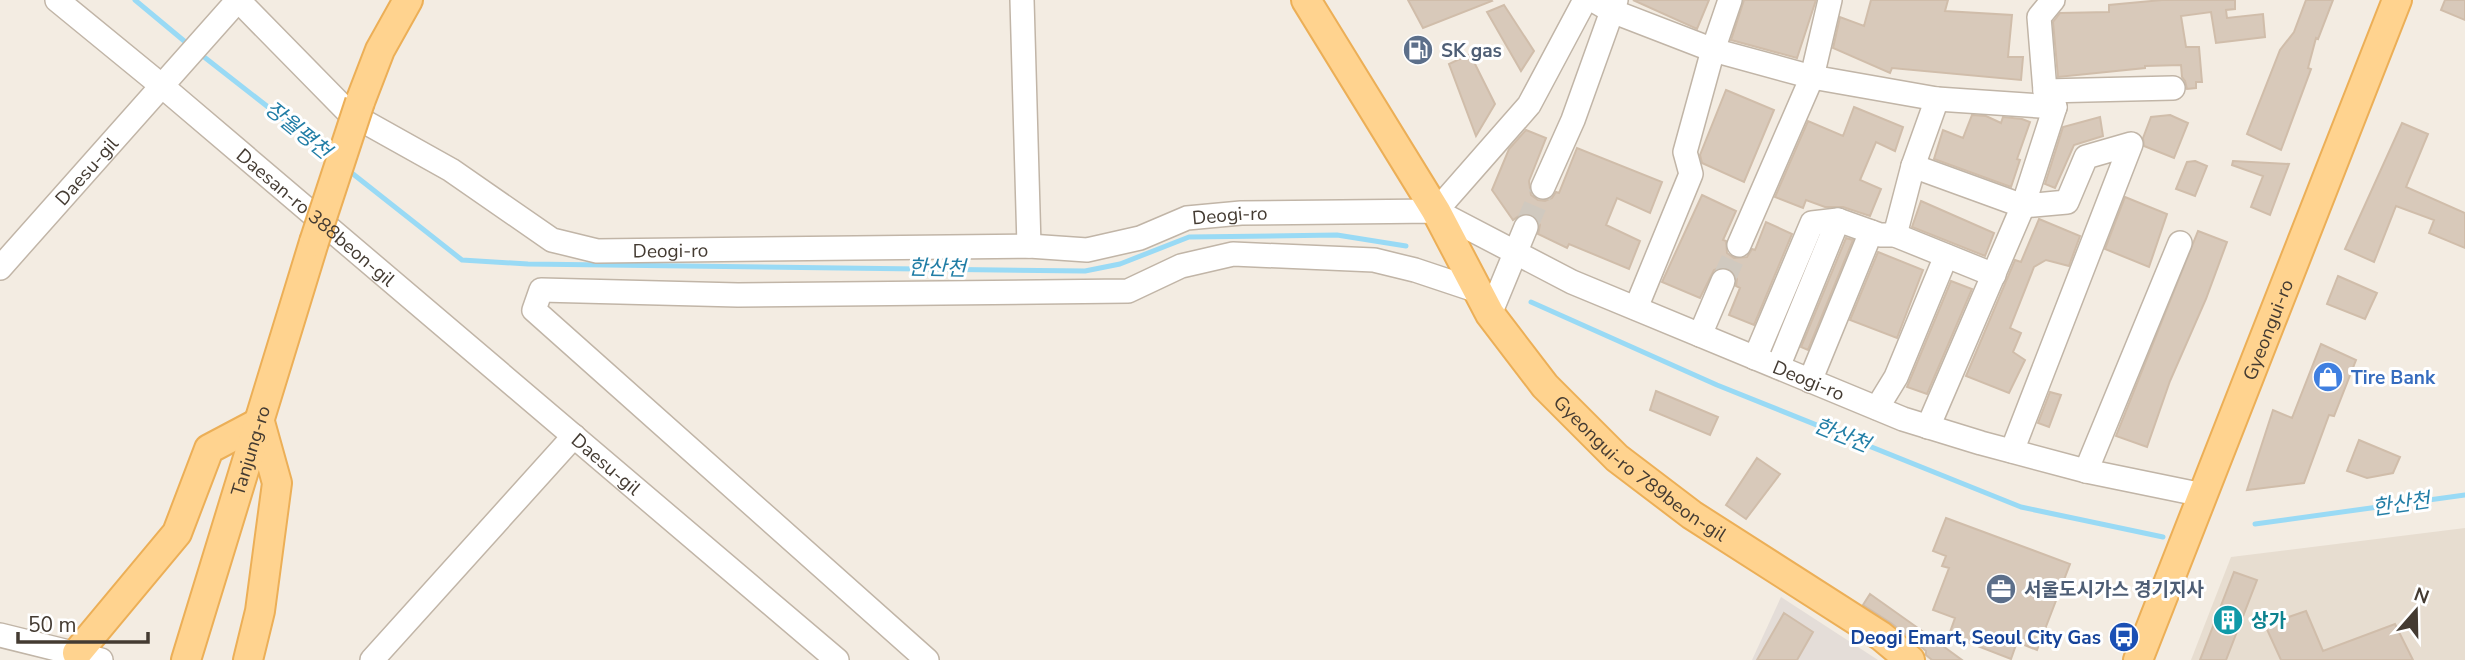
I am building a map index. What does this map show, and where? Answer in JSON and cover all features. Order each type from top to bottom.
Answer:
[{"type":"main road","points":[[354,107],[380,50],[408,0]]},
{"type":"main road","points":[[1306,0],[1436,211]]},
{"type":"main road","name":"Gyeongui-ro","points":[[2138,660],[2397,0]]},
{"type":"main road","name":"Tanjung-ro","points":[[186,660],[354,107]]},
{"type":"main road","name":"Gyeongui-ro 789beon-gil","points":[[1436,211],[1484,302],[1545,386],[1617,458],[1692,515],[1881,636],[1910,660]]},
{"type":"main road","points":[[89,657],[177,533],[209,449],[260,422],[277,483],[260,611],[248,660]]},
{"type":"street","name":"Daesan-ro 388beon-gil","points":[[57,0],[167,81],[574,436]]},
{"type":"street","points":[[1022,0],[1029,246]]},
{"type":"street","points":[[1436,211],[1529,105],[1585,0]]},
{"type":"street","points":[[1636,308],[1691,174],[1685,152],[1713,50],[1730,0]]},
{"type":"street","points":[[1739,245],[1812,76],[1830,0]]},
{"type":"street","points":[[1928,426],[2023,206],[2050,99],[2039,17],[2053,0]]},
{"type":"street","points":[[1544,187],[1573,120],[1607,4],[1713,50],[1812,76],[1937,99],[2050,99],[2173,89]]},
{"type":"street","name":"Daesu-gil","points":[[0,268],[234,5]]},
{"type":"street","points":[[234,5],[354,107]]},
{"type":"street","points":[[1895,234],[1913,166],[1937,99]]},
{"type":"street","name":"Deogi-ro","points":[[354,107],[552,240],[597,251],[1029,246],[1087,250],[1140,237],[1187,218],[1241,213],[1436,211],[1572,282],[1877,408],[1928,426],[2086,471],[2203,495]]},
{"type":"street","points":[[1913,166],[2023,206],[2067,202],[2086,157],[2131,144],[2012,451]]},
{"type":"street","points":[[1755,358],[1812,223],[1838,220],[1880,235],[1895,234],[1994,275]]},
{"type":"street","points":[[1778,367],[1838,220]]},
{"type":"street","points":[[927,660],[534,310],[541,290],[738,295],[1128,292],[1181,266],[1233,254],[1374,260],[1415,270],[1484,302],[1515,252],[1526,227]]},
{"type":"street","points":[[1810,380],[1871,232]]},
{"type":"street","points":[[2086,471],[2179,243]]},
{"type":"street","points":[[1877,408],[1896,377],[1946,256]]},
{"type":"street","points":[[1700,335],[1723,281]]},
{"type":"street","name":"Daesu-gil","points":[[372,660],[574,436],[838,660]]},
{"type":"street","points":[[0,635],[89,657]]},
{"type":"shaded area","points":[[2465,528],[2465,660],[2191,660],[2231,557]]},
{"type":"shaded area","points":[[1781,597],[1878,660],[1752,660]]},
{"type":"building","points":[[1408,0],[1491,0],[1492,1],[1423,28]]},
{"type":"building","points":[[1633,0],[1709,0],[1697,29]]},
{"type":"building","points":[[1744,0],[1816,0],[1797,58],[1731,40]]},
{"type":"building","points":[[1871,0],[1948,0],[1945,11],[2012,15],[2008,57],[2023,57],[2021,80],[1892,68],[1890,73],[1833,48],[1840,17],[1864,26]]},
{"type":"building","points":[[2162,0],[2235,0],[2235,9],[2226,10],[2227,18],[2263,14],[2265,37],[2216,43],[2211,12],[2181,16],[2186,47],[2199,47],[2202,82],[2196,82],[2196,88],[2187,89],[2181,65],[2145,66],[2058,77],[2053,22],[2060,13],[2109,12],[2109,5]]},
{"type":"building","points":[[2306,0],[2333,0],[2318,39],[2316,38],[2308,68],[2311,69],[2281,150],[2247,134],[2280,50],[2294,32]]},
{"type":"building","points":[[2445,0],[2465,0],[2465,20],[2441,10]]},
{"type":"building","points":[[1504,5],[1534,51],[1521,71],[1487,12]]},
{"type":"building","points":[[1470,54],[1495,104],[1476,136],[1449,64]]},
{"type":"building","points":[[1726,90],[1774,110],[1744,182],[1702,163],[1700,155]]},
{"type":"building","points":[[1854,107],[1903,127],[1895,151],[1876,142],[1860,180],[1881,189],[1870,216],[1843,207],[1825,207],[1806,200],[1803,208],[1775,197],[1808,121],[1843,136]]},
{"type":"building","points":[[1972,115],[1986,116],[2001,123],[2003,117],[2030,122],[2011,187],[1934,159],[1943,130],[1963,138]]},
{"type":"building","points":[[2170,115],[2188,123],[2174,158],[2144,146],[2143,138],[2151,117]]},
{"type":"building","points":[[2100,117],[2103,136],[2074,145],[2055,188],[2045,184],[2063,127]]},
{"type":"building","points":[[2402,123],[2428,134],[2406,187],[2465,213],[2465,248],[2429,233],[2434,220],[2396,206],[2374,262],[2345,249]]},
{"type":"building","points":[[1526,130],[1546,138],[1529,181],[1531,195],[1538,200],[1545,201],[1552,198],[1556,192],[1559,193],[1577,148],[1662,182],[1650,213],[1617,198],[1606,225],[1640,241],[1629,269],[1569,244],[1567,248],[1538,234],[1540,225],[1532,214],[1523,213],[1513,220],[1492,190],[1509,149]]},
{"type":"building","points":[[2195,161],[2207,166],[2195,196],[2176,189],[2187,162]]},
{"type":"building","points":[[2233,161],[2289,164],[2270,215],[2251,207],[2263,176],[2232,165]]},
{"type":"building","points":[[1702,195],[1736,211],[1723,240],[1726,241],[1727,253],[1734,258],[1747,257],[1752,249],[1755,250],[1766,222],[1792,234],[1754,325],[1729,315],[1740,288],[1736,286],[1737,279],[1729,268],[1714,270],[1700,298],[1662,282]]},
{"type":"building","points":[[2125,197],[2167,214],[2149,267],[2105,249]]},
{"type":"building","points":[[1921,201],[1994,233],[1985,256],[1912,227]]},
{"type":"building","points":[[2039,219],[2080,236],[2069,266],[2046,260],[2034,267],[2010,328],[2021,333],[2013,352],[2025,360],[2009,393],[1966,376],[2015,260],[2021,262]]},
{"type":"building","points":[[2198,231],[2227,242],[2206,299],[2170,381],[2147,447],[2116,436]]},
{"type":"building","points":[[1846,238],[1853,240],[1808,350],[1801,347]]},
{"type":"building","points":[[1878,252],[1923,270],[1897,338],[1850,320]]},
{"type":"building","points":[[2338,276],[2377,293],[2365,319],[2327,304]]},
{"type":"building","points":[[1951,281],[1972,289],[1927,394],[1907,387]]},
{"type":"building","points":[[2321,344],[2356,360],[2334,416],[2329,415],[2304,483],[2247,490],[2273,410],[2292,418]]},
{"type":"building","points":[[1656,391],[1718,417],[1710,435],[1650,410]]},
{"type":"building","points":[[2050,392],[2061,395],[2049,427],[2038,423]]},
{"type":"building","points":[[2359,440],[2400,457],[2393,473],[2367,478],[2347,471]]},
{"type":"building","points":[[1757,458],[1780,474],[1746,519],[1726,505]]},
{"type":"building","name":"서울도시가스 경기지사","points":[[1946,518],[2070,564],[2037,650],[2017,642],[2011,659],[1949,635],[1955,618],[1933,610],[1949,568],[1942,566],[1946,556],[1933,551]]},
{"type":"building","name":"상가","points":[[2234,572],[2257,580],[2226,660],[2200,660]]},
{"type":"building","points":[[1870,594],[1962,660],[1932,660],[1926,655],[1926,651],[1891,623],[1863,605]]},
{"type":"building","points":[[2306,611],[2323,651],[2395,624],[2413,660],[2281,660],[2265,625]]},
{"type":"building","points":[[1784,613],[1813,632],[1797,660],[1757,660]]},
{"type":"waterway","name":"장월평천","points":[[135,0],[189,45]]},
{"type":"waterway","name":"장월평천","points":[[199,53],[332,157]]},
{"type":"waterway","name":"한산천","points":[[348,170],[462,260],[528,264],[1085,271],[1120,264],[1189,237],[1337,235],[1406,246]]},
{"type":"waterway","name":"한산천","points":[[1531,302],[1717,385],[2021,507],[2163,537]]},
{"type":"waterway","name":"한산천","points":[[2255,524],[2465,495]]},
{"type":"tunnel","points":[[1526,227],[1543,187]]},
{"type":"tunnel","points":[[1723,281],[1739,245]]},
{"type":"place","name":"SK gas","points":[[1418,50]]},
{"type":"place","name":"Tire Bank","points":[[2328,377]]},
{"type":"place","name":"서울도시가스 경기지사","points":[[2001,589]]},
{"type":"place","name":"상가","points":[[2228,620]]},
{"type":"place","name":"Deogi Emart, Seoul City Gas","points":[[2124,637]]}]
